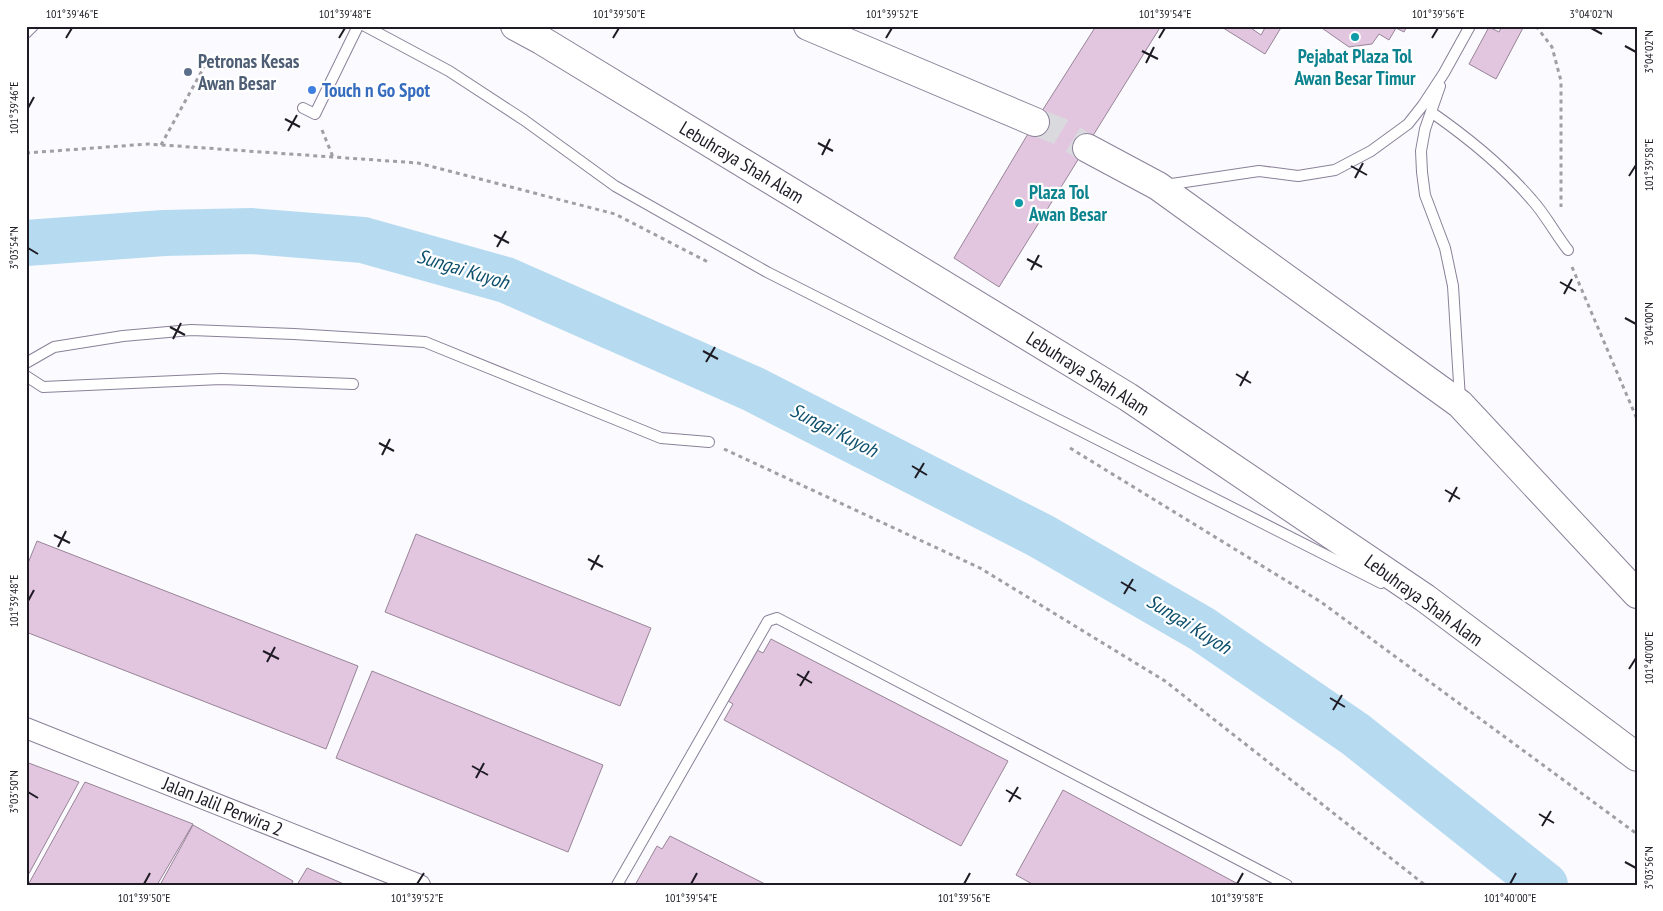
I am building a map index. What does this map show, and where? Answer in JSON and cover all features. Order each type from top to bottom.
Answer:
[{"type":"highway","name":"Lebuhraya Shah Alam","points":[[515,26],[558,50],[1128,397],[1425,598],[1637,757]]},
{"type":"highway","points":[[808,26],[1035,122]]},
{"type":"highway","points":[[1086,148],[1158,186],[1460,404],[1637,594]]},
{"type":"street","name":"Jalan Jalil Perwira 2","points":[[26,728],[420,885]]},
{"type":"lane","points":[[26,33],[33,26]]},
{"type":"lane","points":[[303,108],[315,114],[358,26]]},
{"type":"lane","points":[[365,26],[449,71],[524,120],[615,186],[767,272],[1335,559],[1461,626]]},
{"type":"lane","points":[[1158,186],[1259,171],[1298,176],[1335,170],[1371,151],[1408,124],[1444,73],[1470,26]]},
{"type":"lane","points":[[1444,73],[1425,129],[1421,151],[1422,172],[1425,195],[1445,248],[1453,286],[1460,404]]},
{"type":"lane","points":[[1431,112],[1464,135],[1533,200],[1568,250]]},
{"type":"lane","points":[[26,364],[54,347],[123,336],[191,330],[425,342],[661,438],[709,442]]},
{"type":"lane","points":[[26,376],[43,387],[221,379],[353,384]]},
{"type":"lane","points":[[617,885],[768,621],[777,618],[1288,885]]},
{"type":"path","points":[[1536,26],[1552,47],[1561,81],[1561,209]]},
{"type":"path","points":[[161,145],[204,67]]},
{"type":"path","points":[[315,114],[333,157]]},
{"type":"path","points":[[26,153],[148,144],[418,163],[614,214],[711,264]]},
{"type":"path","points":[[1568,250],[1573,272],[1637,419]]},
{"type":"path","points":[[709,442],[980,568],[1165,681],[1425,885]]},
{"type":"path","points":[[1062,443],[1321,602],[1637,834]]},
{"type":"building","name":"Plaza Tol Awan Besar","points":[[1096,26],[1161,26],[999,287],[954,258],[1035,122]]},
{"type":"building","name":"Pejabat Plaza Tol Awan Besar Timur","points":[[1220,26],[1248,26],[1261,35],[1266,26],[1282,26],[1265,54]]},
{"type":"building","name":"Pejabat Plaza Tol Awan Besar Timur","points":[[1319,26],[1407,26],[1404,32],[1396,28],[1389,40],[1379,34],[1372,44],[1349,47]]},
{"type":"building","points":[[1502,26],[1524,26],[1496,79],[1469,64],[1489,27],[1499,32]]},
{"type":"building","points":[[416,534],[651,628],[620,706],[385,612]]},
{"type":"building","points":[[37,541],[358,666],[326,749],[26,632],[26,568]]},
{"type":"building","points":[[771,639],[1008,761],[961,846],[724,720],[733,704],[728,701],[757,650],[763,653]]},
{"type":"building","points":[[372,671],[603,765],[568,852],[336,758]]},
{"type":"building","points":[[26,762],[79,782],[26,879]]},
{"type":"building","points":[[85,782],[193,824],[157,885],[28,885]]},
{"type":"building","points":[[1063,790],[1240,885],[1034,885],[1016,875]]},
{"type":"building","points":[[193,825],[293,881],[291,885],[160,885]]},
{"type":"building","points":[[670,836],[767,885],[635,885],[657,846],[662,849]]},
{"type":"building","points":[[307,868],[346,885],[297,885]]},
{"type":"waterway","name":"Sungai Kuyoh","points":[[26,243],[164,233],[251,231],[363,240],[506,280],[753,389],[1041,536],[1202,629],[1355,734],[1545,885]]},
{"type":"tunnel","points":[[1035,122],[1059,131],[1087,148]]},
{"type":"place","name":"Pejabat Plaza Tol Awan Besar Timur","points":[[1355,37]]},
{"type":"place","name":"Petronas Kesas Awan Besar","points":[[188,72]]},
{"type":"place","name":"Touch n Go Spot","points":[[312,90]]},
{"type":"place","name":"Plaza Tol Awan Besar","points":[[1019,203]]}]
